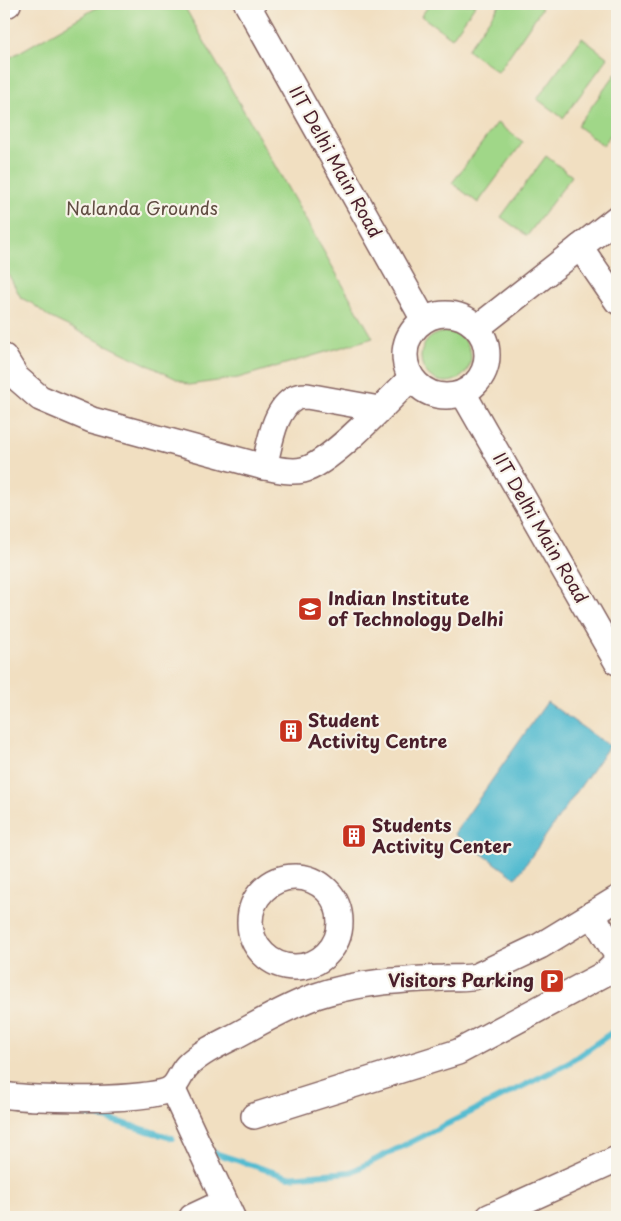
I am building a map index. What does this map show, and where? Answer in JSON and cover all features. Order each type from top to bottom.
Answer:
[{"type":"street","points":[[4,6],[8,4]]},
{"type":"street","name":"IIT Delhi Main Road","points":[[247,4],[424,320]]},
{"type":"street","points":[[477,328],[617,218]]},
{"type":"street","points":[[580,247],[617,301]]},
{"type":"street","points":[[452,314],[465,319],[477,328],[485,341],[486,361],[482,376],[463,393],[444,397],[433,394],[411,378],[405,363],[405,346],[412,331],[424,320],[437,315],[452,314]]},
{"type":"street","points":[[4,358],[17,378],[40,398]]},
{"type":"street","points":[[4,390],[40,398],[92,420],[285,471],[303,470],[318,463],[341,445],[411,378]]},
{"type":"street","name":"IIT Delhi Main Road","points":[[463,393],[617,662]]},
{"type":"street","points":[[264,467],[277,420],[284,408],[295,398],[306,396],[379,409]]},
{"type":"street","points":[[4,1095],[43,1098],[117,1098],[157,1093],[172,1088],[187,1066],[210,1049],[288,1006],[357,985],[477,976],[540,946],[617,899]]},
{"type":"street","points":[[254,1116],[458,1052],[606,973],[614,965],[617,955],[592,914]]},
{"type":"street","points":[[285,966],[302,1001]]},
{"type":"street","points":[[172,1088],[228,1210],[192,1217]]},
{"type":"street","points":[[490,1217],[617,1159]]},
{"type":"green space","name":"Nalanda Grounds","points":[[103,4],[183,4],[373,338],[238,378],[189,385],[49,317],[33,304],[21,298],[4,266],[4,61]]},
{"type":"green space","points":[[430,4],[476,4],[452,38],[421,16]]},
{"type":"green space","points":[[500,4],[536,4],[542,8],[498,72],[467,50]]},
{"type":"green space","points":[[582,38],[608,58],[563,118],[537,99]]},
{"type":"green space","points":[[617,72],[617,126],[603,145],[577,126]]},
{"type":"green space","points":[[497,123],[523,142],[478,203],[452,183]]},
{"type":"green space","points":[[546,156],[572,176],[527,236],[501,217]]},
{"type":"green space","points":[[441,332],[451,332],[464,339],[471,352],[471,362],[464,375],[451,382],[441,382],[432,378],[425,371],[421,362],[421,352],[425,343],[432,336]]},
{"type":"water","points":[[547,702],[609,746],[516,878],[454,834]]},
{"type":"waterway","points":[[212,1152],[288,1177],[351,1172],[567,1064],[617,1029]]},
{"type":"waterway","points":[[55,1110],[98,1116],[172,1138]]},
{"type":"place","name":"Indian Institute of Technology Delhi","points":[[310,609]]},
{"type":"place","name":"Student Activity Centre","points":[[291,731]]},
{"type":"place","name":"Students Activity Center","points":[[354,836]]},
{"type":"place","name":"Visitors Parking","points":[[552,981]]}]
